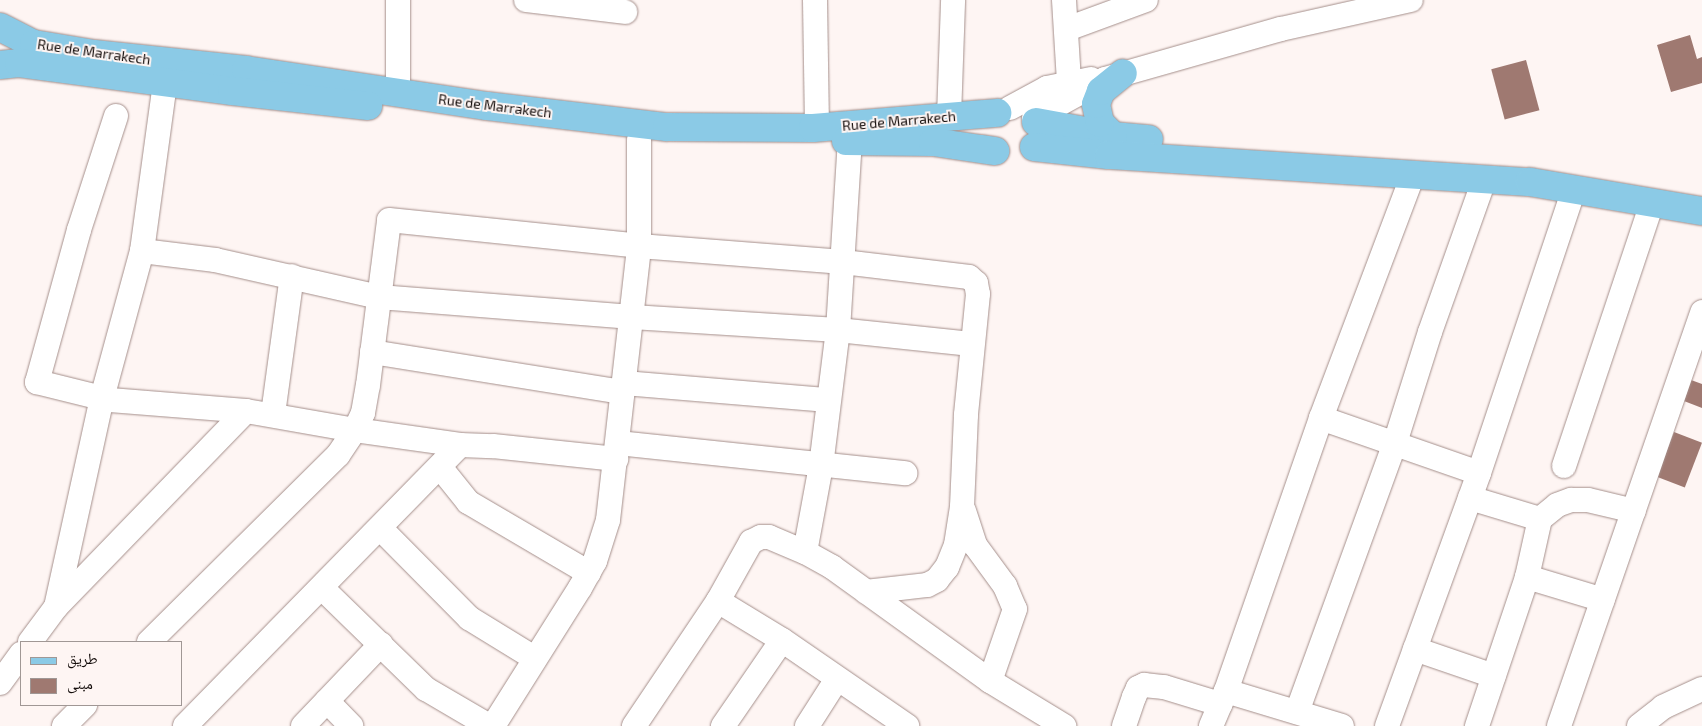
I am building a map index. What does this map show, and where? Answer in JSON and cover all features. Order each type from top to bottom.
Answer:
[{"type":"main road","name":"Rue de Marrakech","points":[[0,27],[34,44],[85,53],[246,70],[488,106],[667,127],[817,127],[949,117],[1022,122],[1022,156],[1008,158],[995,151],[933,142],[850,141],[770,146],[639,140],[165,83],[19,63],[0,65]]},
{"type":"main road","points":[[1113,136],[1100,123],[1096,104],[1101,91],[1114,76]]},
{"type":"main road","points":[[1022,122],[1109,155],[1530,182],[1702,211]]},
{"type":"main road","points":[[995,151],[988,139],[989,124],[1022,122],[1113,136],[1506,167],[1702,196]]},
{"type":"street","points":[[398,0],[398,93]]},
{"type":"street","points":[[526,0],[579,3],[625,12]]},
{"type":"street","points":[[815,0],[817,127]]},
{"type":"street","points":[[949,117],[953,0]]},
{"type":"street","points":[[1064,0],[1069,82]]},
{"type":"street","points":[[1066,29],[1146,0]]},
{"type":"street","name":"Rue de Marrakech","points":[[1022,122],[1047,88],[1069,82],[1114,76],[1281,29],[1411,0]]},
{"type":"street","name":"Rue de Marrakech","points":[[1022,122],[1114,76]]},
{"type":"street","points":[[56,607],[102,398],[142,251],[165,83]]},
{"type":"street","points":[[116,116],[79,230],[36,382],[102,398],[273,414],[354,430],[460,445],[617,451],[905,472]]},
{"type":"street","points":[[493,726],[588,573],[602,545],[608,520],[617,451],[639,246],[639,140]]},
{"type":"street","points":[[805,552],[821,466],[838,330],[850,141]]},
{"type":"street","points":[[1211,726],[1223,698],[1321,418],[1413,174]]},
{"type":"street","points":[[1296,712],[1395,443],[1430,332],[1484,180]]},
{"type":"street","points":[[1387,726],[1479,473],[1574,189]]},
{"type":"street","points":[[1564,466],[1652,203]]},
{"type":"street","points":[[150,641],[338,455],[354,430],[363,413],[389,220],[639,246],[843,262],[969,277],[976,284],[978,294],[971,344],[962,507],[956,545],[947,567],[937,580],[927,585],[866,592]]},
{"type":"street","points":[[142,251],[215,260],[379,297],[632,317],[838,330],[971,344]]},
{"type":"street","points":[[273,414],[292,276]]},
{"type":"street","points":[[1559,726],[1702,312]]},
{"type":"street","points":[[372,352],[624,388],[828,400]]},
{"type":"street","points":[[31,641],[56,607],[246,411]]},
{"type":"street","points":[[1321,418],[1479,473]]},
{"type":"street","points":[[185,726],[460,445]]},
{"type":"street","points":[[440,467],[468,502],[588,573]]},
{"type":"street","points":[[1470,498],[1540,518]]},
{"type":"street","points":[[1477,726],[1527,577],[1540,518],[1557,505],[1571,500],[1588,500],[1634,511]]},
{"type":"street","points":[[962,507],[975,545],[1005,586],[1015,609],[990,680]]},
{"type":"street","points":[[380,528],[469,618],[534,658]]},
{"type":"street","points":[[634,726],[718,601],[751,542],[761,537],[769,537],[805,552],[866,592],[990,680],[1064,726]]},
{"type":"street","points":[[1527,577],[1603,600]]},
{"type":"street","points":[[322,588],[426,689],[488,726]]},
{"type":"street","points":[[718,601],[782,640],[900,724]]},
{"type":"street","points":[[723,726],[782,640]]},
{"type":"street","points":[[303,726],[381,644]]},
{"type":"street","points":[[1415,648],[1494,676]]},
{"type":"street","points":[[0,683],[20,655]]},
{"type":"street","points":[[807,726],[837,679]]},
{"type":"street","points":[[1124,726],[1134,696],[1138,688],[1144,685],[1164,687],[1296,712],[1342,726]]},
{"type":"street","points":[[1639,726],[1663,707],[1702,689]]},
{"type":"street","points":[[327,701],[351,726]]},
{"type":"street","points":[[64,726],[84,706]]},
{"type":"building","points":[[1690,35],[1697,59],[1702,57],[1702,83],[1671,92],[1657,45]]},
{"type":"building","points":[[1526,60],[1539,110],[1505,120],[1491,69]]},
{"type":"building","points":[[1691,380],[1702,384],[1702,408],[1684,401]]},
{"type":"building","points":[[1674,432],[1702,443],[1685,488],[1657,477]]}]
